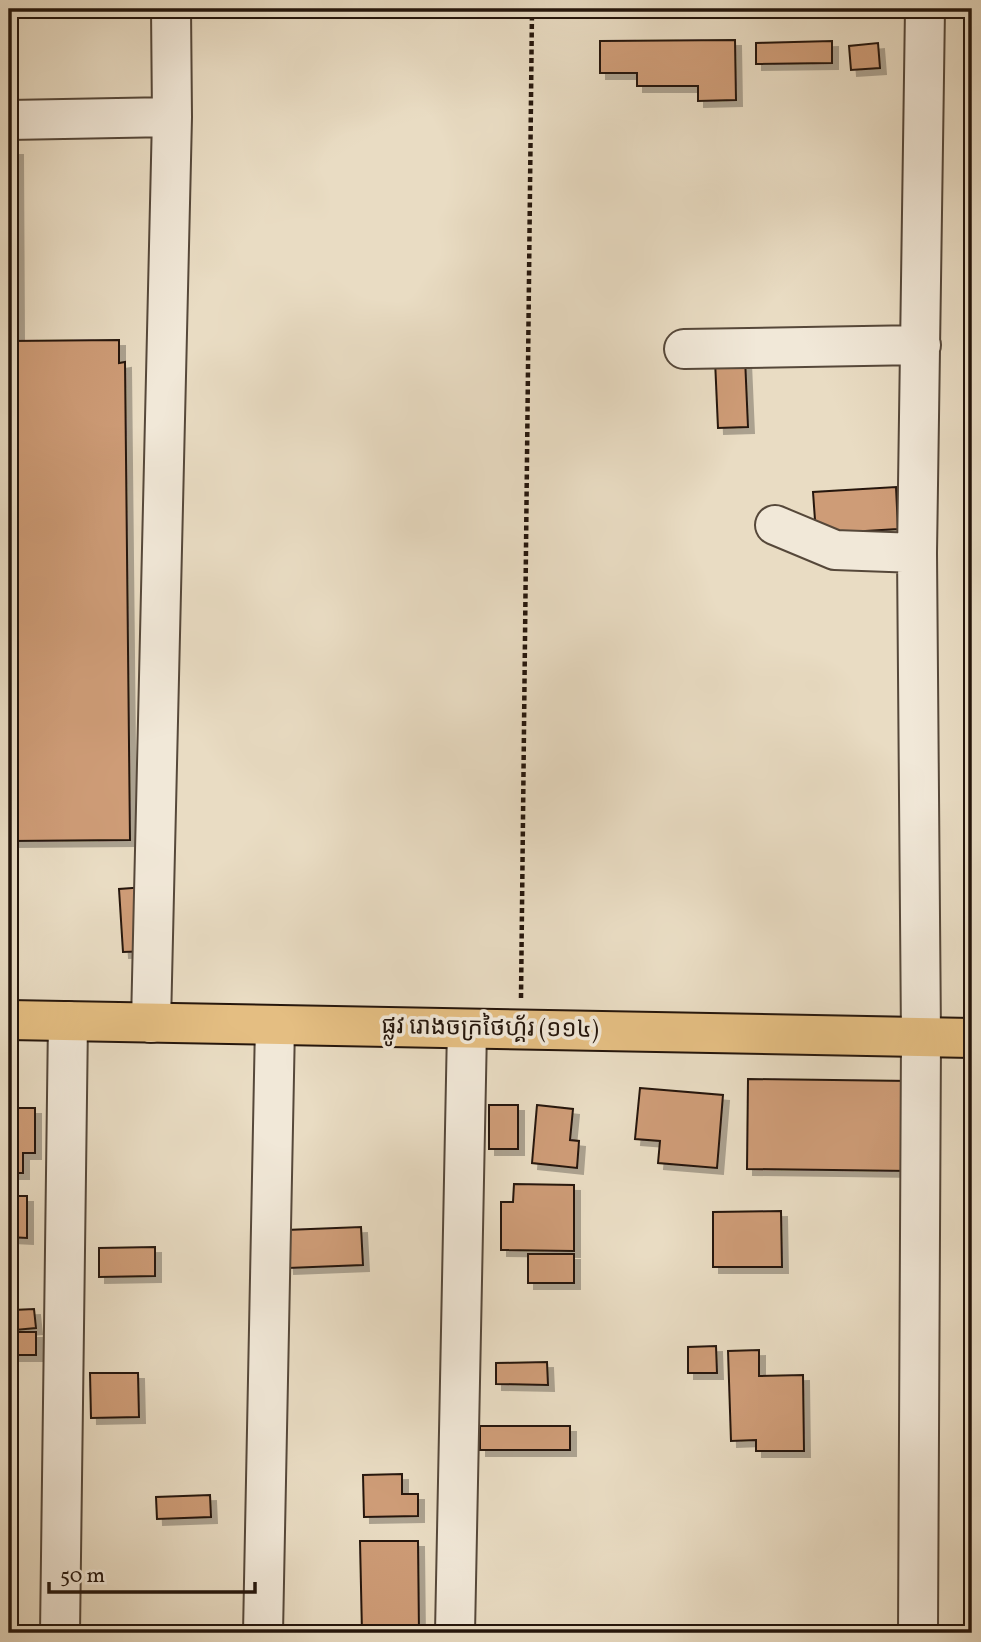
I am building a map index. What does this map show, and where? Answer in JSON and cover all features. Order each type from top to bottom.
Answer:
[{"type":"main road","name":"ផ្លូវ រោងចក្រថៃហ្គ័រ (១១៤)","points":[[9,1020],[972,1038]]},
{"type":"street","points":[[151,1023],[172,117],[171,9]]},
{"type":"street","points":[[918,1633],[921,1037],[917,553],[925,9]]},
{"type":"street","points":[[9,120],[172,117]]},
{"type":"street","points":[[684,349],[921,345]]},
{"type":"street","points":[[775,525],[835,550],[917,553]]},
{"type":"street","points":[[60,1633],[68,1021]]},
{"type":"street","points":[[263,1633],[275,1025]]},
{"type":"street","points":[[455,1633],[467,1029]]},
{"type":"path","points":[[521,1030],[532,9]]},
{"type":"building","points":[[735,40],[736,100],[698,101],[698,86],[637,86],[637,73],[600,73],[600,41]]},
{"type":"building","points":[[832,41],[832,63],[756,64],[756,43]]},
{"type":"building","points":[[878,43],[880,68],[851,70],[849,46]]},
{"type":"building","points":[[970,144],[972,193],[967,193]]},
{"type":"building","points":[[9,149],[17,149],[18,334],[9,334]]},
{"type":"building","points":[[119,340],[119,363],[125,362],[130,840],[9,841],[9,341]]},
{"type":"building","points":[[745,358],[748,427],[718,428],[715,360]]},
{"type":"building","points":[[896,487],[898,529],[816,534],[813,492]]},
{"type":"building","points":[[146,887],[150,951],[123,952],[119,889]]},
{"type":"building","points":[[748,1079],[911,1081],[910,1171],[747,1169]]},
{"type":"building","points":[[640,1088],[723,1095],[717,1168],[658,1163],[660,1141],[635,1139]]},
{"type":"building","points":[[489,1105],[518,1105],[518,1149],[489,1149]]},
{"type":"building","points":[[537,1105],[573,1109],[570,1140],[579,1141],[577,1168],[532,1163]]},
{"type":"building","points":[[9,1108],[35,1108],[35,1153],[23,1153],[23,1173],[9,1173]]},
{"type":"building","points":[[514,1184],[574,1185],[574,1251],[501,1250],[501,1202],[513,1202]]},
{"type":"building","points":[[9,1196],[27,1196],[27,1238],[9,1237]]},
{"type":"building","points":[[781,1211],[782,1267],[713,1267],[713,1212]]},
{"type":"building","points":[[361,1227],[363,1265],[288,1268],[286,1230]]},
{"type":"building","points":[[155,1247],[155,1276],[99,1277],[99,1248]]},
{"type":"building","points":[[528,1254],[574,1254],[574,1283],[528,1283]]},
{"type":"building","points":[[34,1309],[36,1328],[15,1330],[13,1310]]},
{"type":"building","points":[[13,1332],[36,1332],[36,1355],[14,1355]]},
{"type":"building","points":[[716,1346],[717,1373],[688,1373],[688,1347]]},
{"type":"building","points":[[759,1350],[759,1376],[803,1375],[804,1451],[756,1451],[756,1440],[731,1441],[728,1351]]},
{"type":"building","points":[[547,1362],[548,1385],[496,1384],[496,1363]]},
{"type":"building","points":[[90,1373],[138,1373],[139,1417],[91,1418]]},
{"type":"building","points":[[480,1426],[570,1426],[570,1450],[480,1450]]},
{"type":"building","points":[[402,1474],[402,1494],[418,1494],[418,1516],[364,1517],[363,1475]]},
{"type":"building","points":[[210,1495],[211,1517],[157,1519],[156,1497]]},
{"type":"building","points":[[360,1541],[418,1541],[419,1633],[362,1633]]}]
